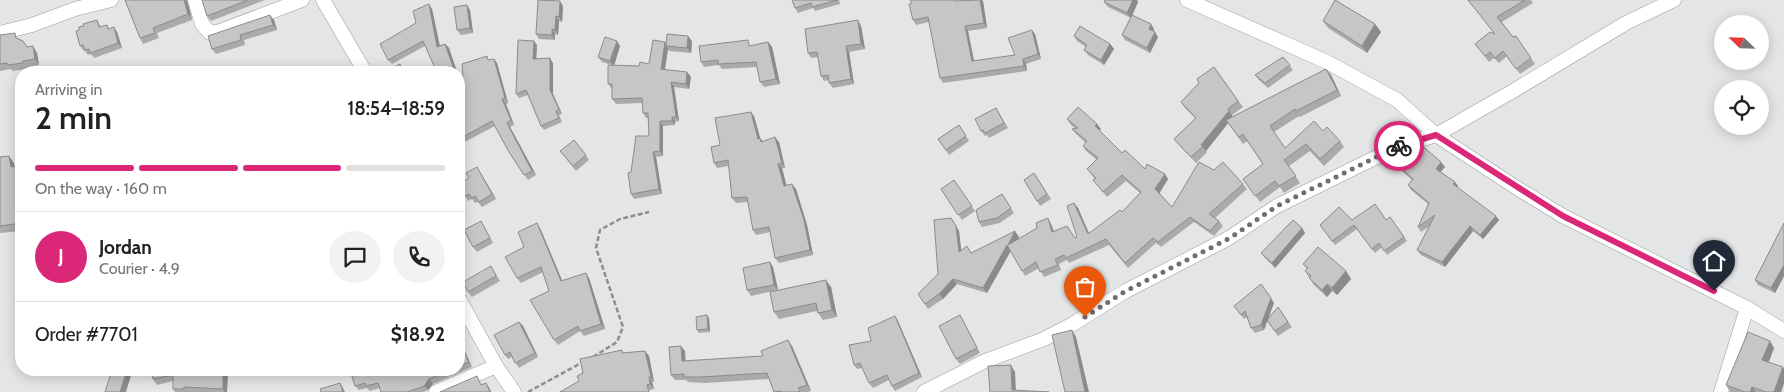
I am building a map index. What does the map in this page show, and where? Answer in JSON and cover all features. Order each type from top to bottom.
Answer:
[{"type":"street","points":[[0,32],[32,25],[75,9],[111,0]]},
{"type":"street","points":[[195,0],[202,24],[210,33],[302,0]]},
{"type":"street","points":[[323,0],[362,66]]},
{"type":"street","points":[[1187,0],[1327,62],[1397,100],[1436,135],[1563,216],[1747,308],[1784,331]]},
{"type":"street","points":[[924,392],[985,361],[1044,339],[1073,324],[1124,292],[1230,238],[1277,206],[1397,147],[1436,135],[1626,23],[1674,0]]},
{"type":"street","points":[[1721,392],[1747,308]]},
{"type":"street","points":[[465,310],[496,366],[514,392]]},
{"type":"street","points":[[436,392],[496,366]]},
{"type":"path","points":[[528,392],[617,342],[623,327],[596,248],[600,230],[620,220],[649,212]]},
{"type":"building","points":[[125,0],[184,0],[188,14],[153,28],[155,33],[140,38]]},
{"type":"building","points":[[202,0],[248,0],[207,16]]},
{"type":"building","points":[[538,0],[560,1],[559,17],[556,16],[555,30],[552,29],[552,35],[536,34]]},
{"type":"building","points":[[792,0],[837,0],[812,7],[811,3],[795,8]]},
{"type":"building","points":[[910,0],[980,0],[984,23],[965,26],[972,61],[1015,55],[1008,38],[1032,30],[1038,54],[1023,59],[1024,66],[940,78],[928,17],[913,20],[909,4],[912,3]]},
{"type":"building","points":[[1105,0],[1133,0],[1127,13],[1104,2]]},
{"type":"building","points":[[1335,0],[1375,24],[1362,46],[1323,21]]},
{"type":"building","points":[[1468,0],[1525,0],[1497,17],[1513,37],[1516,36],[1531,58],[1516,69],[1503,51],[1495,58],[1490,52],[1485,56],[1475,44],[1490,32],[1495,34]]},
{"type":"building","points":[[429,4],[437,47],[445,44],[453,66],[434,66],[423,41],[388,60],[380,44],[416,23],[413,11]]},
{"type":"building","points":[[467,5],[470,28],[457,30],[454,7]]},
{"type":"building","points":[[270,15],[273,25],[240,35],[241,40],[212,49],[208,36]]},
{"type":"building","points":[[1132,15],[1151,24],[1149,29],[1155,32],[1147,48],[1122,35]]},
{"type":"building","points":[[97,20],[99,27],[107,25],[108,29],[114,27],[118,43],[90,53],[89,49],[85,50],[83,45],[80,46],[76,31],[79,30],[79,27],[84,26],[83,24]]},
{"type":"building","points":[[858,20],[861,44],[846,46],[851,79],[829,83],[828,75],[821,76],[817,52],[808,53],[805,29]]},
{"type":"building","points":[[1080,26],[1110,44],[1101,60],[1084,50],[1087,45],[1074,36]]},
{"type":"building","points":[[15,33],[16,38],[23,41],[27,47],[33,46],[35,59],[23,61],[23,63],[0,64],[0,35]]},
{"type":"building","points":[[667,34],[688,36],[687,48],[666,46]]},
{"type":"building","points":[[605,37],[617,41],[610,61],[598,57]]},
{"type":"building","points":[[518,40],[534,41],[533,59],[550,58],[550,90],[559,109],[556,111],[559,118],[541,126],[526,90],[516,94]]},
{"type":"building","points":[[653,40],[665,42],[661,69],[687,72],[686,84],[671,82],[676,117],[672,117],[672,121],[660,121],[660,151],[653,152],[659,189],[631,194],[628,173],[631,172],[636,136],[649,136],[648,113],[643,113],[642,98],[612,99],[612,84],[608,84],[608,65],[639,66],[640,62],[649,64]]},
{"type":"building","points":[[748,40],[749,46],[768,42],[776,79],[760,82],[756,62],[718,64],[718,60],[701,62],[699,46]]},
{"type":"building","points":[[487,56],[488,60],[494,59],[505,98],[502,99],[511,120],[507,123],[532,171],[524,175],[492,121],[465,136],[465,66],[462,66],[462,64]]},
{"type":"building","points":[[1283,57],[1290,65],[1265,83],[1255,75]]},
{"type":"building","points":[[1214,67],[1238,101],[1228,109],[1229,111],[1201,145],[1203,146],[1191,157],[1174,139],[1196,118],[1181,102],[1199,83],[1197,79]]},
{"type":"building","points":[[1326,69],[1337,90],[1296,111],[1295,109],[1270,126],[1285,148],[1314,121],[1323,131],[1327,127],[1340,141],[1320,159],[1306,144],[1284,160],[1296,176],[1279,186],[1275,181],[1255,196],[1243,179],[1263,164],[1243,134],[1239,137],[1226,120]]},
{"type":"building","points":[[1078,107],[1097,124],[1095,126],[1122,153],[1125,150],[1145,169],[1147,164],[1165,174],[1155,189],[1172,207],[1199,162],[1214,170],[1223,162],[1243,184],[1209,214],[1219,221],[1210,231],[1190,217],[1158,242],[1153,238],[1125,263],[1106,239],[1066,258],[1064,255],[1055,259],[1058,265],[1040,272],[1036,262],[1022,271],[1007,245],[983,288],[953,279],[939,294],[925,304],[918,294],[938,274],[934,220],[951,218],[956,226],[959,252],[967,246],[971,253],[1015,231],[1008,245],[1037,228],[1036,223],[1048,218],[1052,232],[1067,226],[1075,238],[1077,237],[1067,206],[1074,203],[1088,234],[1120,210],[1122,212],[1141,192],[1122,175],[1103,192],[1093,180],[1096,178],[1087,169],[1098,158],[1083,146],[1087,141],[1072,129],[1078,128],[1067,119]]},
{"type":"building","points":[[996,108],[1004,123],[985,133],[983,130],[981,131],[975,119]]},
{"type":"building","points":[[751,112],[758,139],[760,138],[761,142],[775,137],[782,163],[778,164],[784,186],[792,184],[804,220],[810,250],[775,258],[769,227],[753,230],[747,197],[732,198],[728,160],[714,163],[711,147],[720,145],[715,118]]},
{"type":"building","points":[[959,125],[966,136],[946,150],[938,139]]},
{"type":"building","points":[[574,140],[586,155],[573,166],[560,151]]},
{"type":"building","points":[[1420,144],[1441,162],[1436,169],[1496,216],[1480,235],[1470,226],[1442,262],[1417,250],[1435,215],[1418,227],[1429,203],[1408,185],[1413,179],[1400,167]]},
{"type":"building","points":[[9,156],[11,167],[15,166],[15,224],[0,226],[0,157]]},
{"type":"building","points":[[477,167],[492,194],[479,202],[475,196],[472,198],[469,194],[465,196],[465,180],[469,178],[466,173]]},
{"type":"building","points":[[1034,173],[1047,194],[1037,201],[1024,180]]},
{"type":"building","points":[[954,180],[972,206],[958,215],[941,189]]},
{"type":"building","points":[[1002,194],[1011,208],[997,218],[979,222],[976,210]]},
{"type":"building","points":[[1375,204],[1386,220],[1390,217],[1404,237],[1384,251],[1379,243],[1372,249],[1354,225],[1332,241],[1320,225],[1339,207],[1352,220]]},
{"type":"building","points":[[1293,220],[1302,228],[1272,263],[1261,253]]},
{"type":"building","points":[[481,221],[490,238],[473,247],[465,229]]},
{"type":"building","points":[[537,223],[561,281],[586,273],[601,324],[580,331],[578,326],[554,340],[530,300],[549,291],[541,267],[517,278],[505,257],[524,247],[518,232]]},
{"type":"building","points":[[1784,223],[1784,265],[1771,288],[1755,280]]},
{"type":"building","points":[[1318,247],[1346,271],[1332,288],[1327,284],[1322,290],[1309,278],[1311,276],[1305,271],[1308,268],[1303,264]]},
{"type":"building","points":[[770,262],[774,285],[747,290],[743,268]]},
{"type":"building","points":[[491,266],[496,276],[468,292],[465,281]]},
{"type":"building","points":[[826,280],[832,310],[818,313],[816,303],[774,312],[770,292]]},
{"type":"building","points":[[1261,284],[1271,298],[1261,325],[1251,328],[1245,311],[1241,315],[1234,306]]},
{"type":"building","points":[[1278,307],[1288,322],[1275,331],[1267,320]]},
{"type":"building","points":[[707,315],[708,329],[697,330],[696,317]]},
{"type":"building","points":[[960,315],[977,348],[956,359],[939,326]]},
{"type":"building","points":[[895,316],[919,373],[892,386],[887,375],[869,383],[860,363],[854,365],[849,345],[871,341],[868,328]]},
{"type":"building","points":[[519,322],[535,353],[515,363],[510,352],[505,355],[494,335]]},
{"type":"building","points":[[1072,330],[1085,392],[1065,392],[1052,335]]},
{"type":"building","points":[[1748,332],[1770,341],[1762,360],[1783,367],[1774,392],[1766,392],[1752,387],[1750,392],[1745,392],[1726,385]]},
{"type":"building","points":[[788,340],[807,385],[798,388],[800,391],[798,392],[774,392],[767,373],[701,377],[684,377],[684,374],[671,375],[669,347],[681,346],[682,361],[763,356],[761,351]]},
{"type":"building","points":[[622,350],[622,353],[645,351],[651,377],[649,377],[650,384],[647,385],[649,392],[560,392],[579,381],[577,376],[583,373],[580,359]]},
{"type":"building","points":[[465,354],[469,362],[465,364]]},
{"type":"building","points":[[1011,365],[1012,390],[1049,392],[990,392],[988,366]]},
{"type":"building","points":[[110,376],[125,376],[120,392],[105,392]]},
{"type":"building","points":[[152,376],[168,376],[153,379]]},
{"type":"building","points":[[173,376],[223,376],[223,389],[184,387],[184,389],[173,389]]},
{"type":"building","points":[[352,376],[436,376],[429,379],[424,386],[407,392],[381,392],[378,383],[366,386],[365,383],[355,386]]},
{"type":"building","points":[[477,376],[481,385],[486,383],[490,392],[440,392]]},
{"type":"building","points":[[340,383],[343,392],[321,392],[320,389]]},
{"type":"way so far","points":[[1085,317],[1124,292],[1230,238],[1277,206],[1328,183],[1399,146]]},
{"type":"route","points":[[1399,146],[1436,135],[1563,216],[1714,291]]}]
